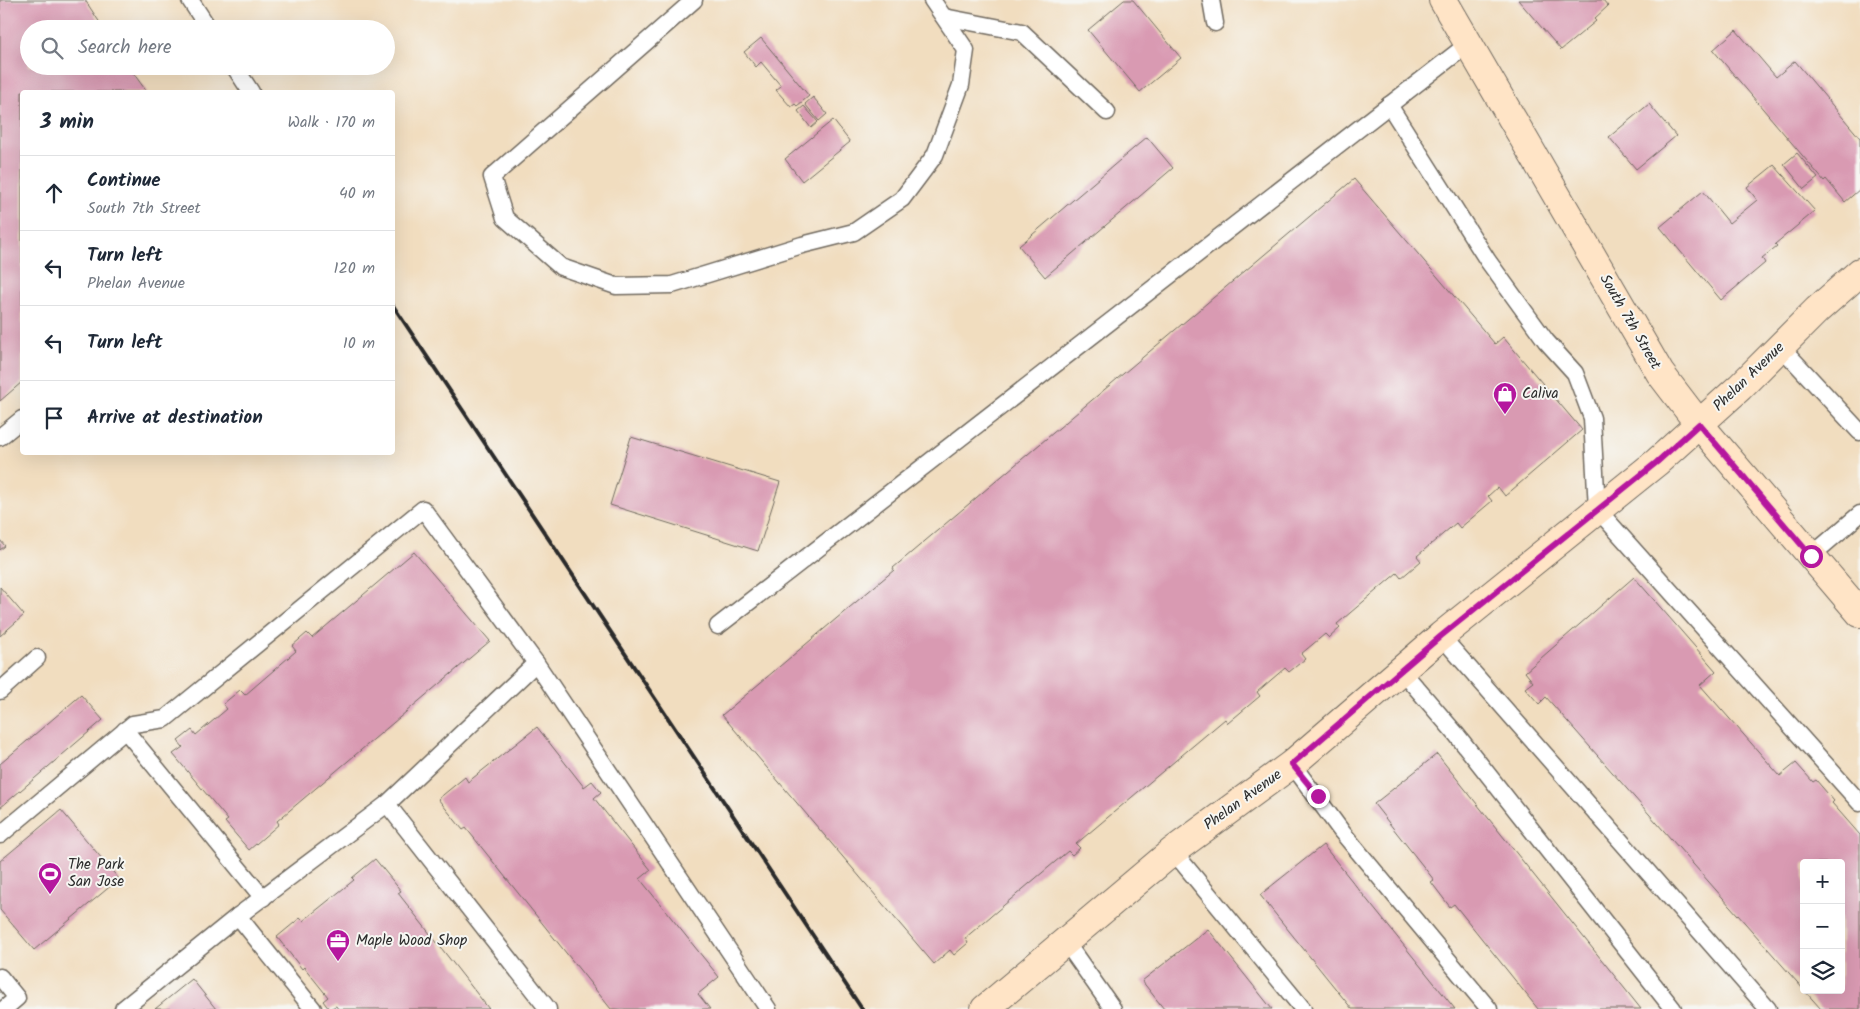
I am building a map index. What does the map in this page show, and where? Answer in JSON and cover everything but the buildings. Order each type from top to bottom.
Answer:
[{"type":"street","name":"South 7th Street","points":[[1444,0],[1660,373],[1699,424],[1860,612]]},
{"type":"street","name":"Phelan Avenue","points":[[985,1009],[1173,851],[1292,764],[1441,636],[1597,508],[1657,462],[1740,387],[1818,310],[1860,272]]},
{"type":"lane","points":[[190,0],[203,20]]},
{"type":"lane","points":[[694,0],[492,177],[505,218],[561,267],[616,286],[672,285],[802,245],[854,232],[902,199],[936,155],[961,85],[966,50],[932,0]]},
{"type":"lane","points":[[1211,0],[1215,22]]},
{"type":"lane","points":[[944,17],[1022,32],[1107,112]]},
{"type":"lane","points":[[718,626],[1468,44]]},
{"type":"lane","points":[[240,75],[250,90]]},
{"type":"lane","points":[[1390,104],[1488,261],[1546,341],[1575,373],[1592,418],[1597,508],[1860,803]]},
{"type":"lane","points":[[1781,347],[1860,432]]},
{"type":"lane","points":[[0,437],[20,421]]},
{"type":"lane","points":[[0,835],[133,724],[164,719],[422,510],[536,663],[768,1009]]},
{"type":"lane","points":[[1811,556],[1860,514]]},
{"type":"lane","points":[[1441,636],[1768,1009]]},
{"type":"lane","points":[[0,691],[37,658]]},
{"type":"lane","points":[[123,1009],[238,916],[387,804],[536,663]]},
{"type":"lane","points":[[1401,670],[1456,734],[1673,1009]]},
{"type":"lane","points":[[126,730],[263,898]]},
{"type":"lane","points":[[1292,764],[1342,832],[1489,1009]]},
{"type":"lane","points":[[387,804],[548,1009]]},
{"type":"lane","points":[[1173,851],[1303,1009]]},
{"type":"lane","points":[[238,916],[313,1009]]},
{"type":"lane","points":[[1065,941],[1113,1009]]},
{"type":"lane","points":[[0,977],[17,998],[4,1009]]},
{"type":"railway","points":[[395,308],[862,1009]]},
{"type":"place","name":"Caliva","points":[[1505,415]]},
{"type":"place","name":"The Park San Jose","points":[[50,895]]},
{"type":"place","name":"Maple Wood Shop","points":[[338,962]]},
{"type":"route","points":[[1318,796],[1292,764],[1441,636],[1597,508],[1657,462],[1699,424],[1811,556]]}]
